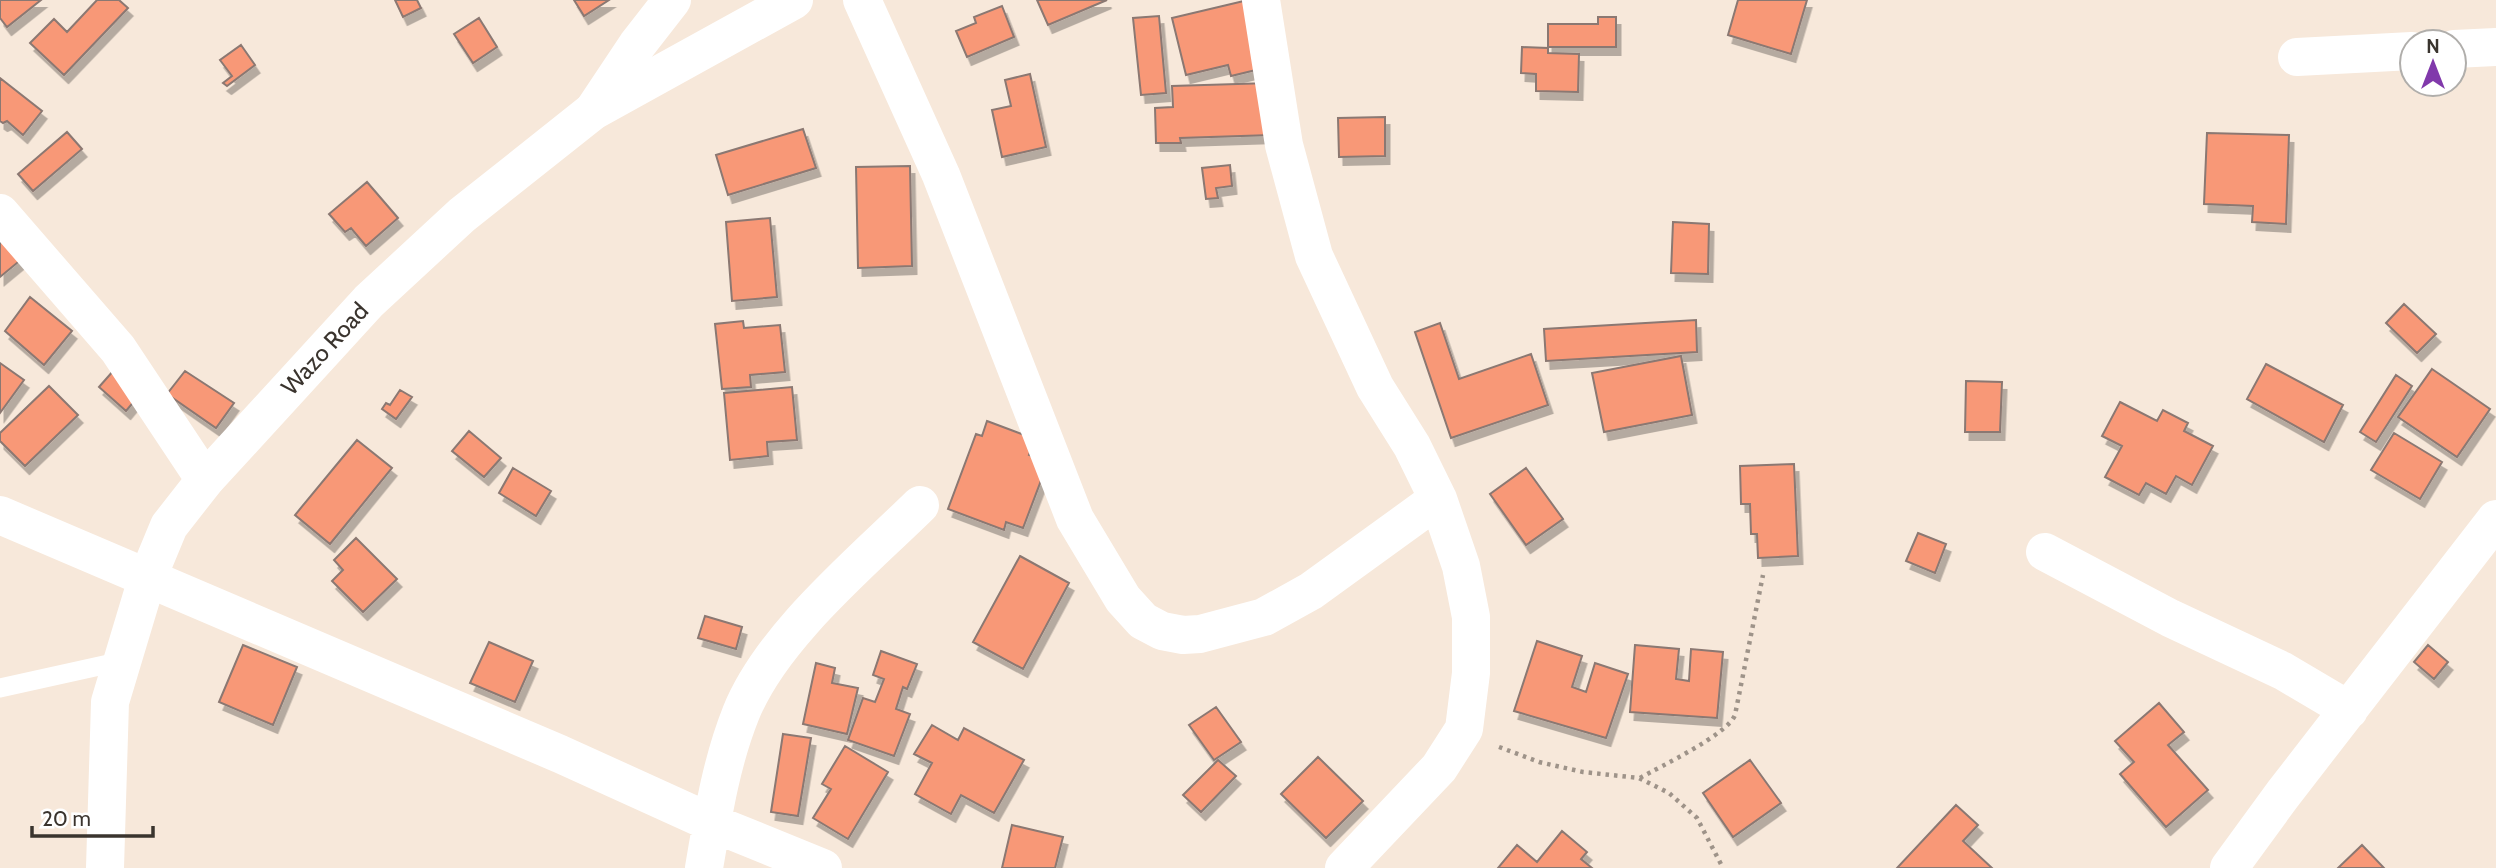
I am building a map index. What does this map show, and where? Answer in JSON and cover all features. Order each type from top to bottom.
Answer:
[{"type":"street","points":[[593,111],[637,45],[672,0]]},
{"type":"street","name":"Wazo Road","points":[[105,868],[110,702],[147,579],[169,526],[205,480],[369,301],[462,215],[593,111],[794,0]]},
{"type":"street","points":[[862,0],[941,175],[1075,519],[1123,599],[1143,621],[1162,631],[1183,635],[1200,634],[1264,617],[1311,591],[1438,499]]},
{"type":"street","points":[[1261,0],[1284,145],[1314,256],[1375,387],[1412,446],[1438,499],[1461,566],[1471,617],[1471,673],[1464,729],[1439,768],[1344,868]]},
{"type":"street","points":[[2468,48],[2496,47]]},
{"type":"street","points":[[2297,57],[2398,52]]},
{"type":"street","points":[[0,213],[118,349],[205,480]]},
{"type":"street","points":[[704,868],[720,776],[742,712],[771,659],[817,607],[920,505]]},
{"type":"street","points":[[0,515],[560,754],[712,823],[823,868]]},
{"type":"street","points":[[2229,868],[2496,519]]},
{"type":"street","points":[[2045,552],[2170,618],[2283,671],[2350,710]]},
{"type":"lane","points":[[0,688],[122,661]]},
{"type":"path","points":[[1639,778],[1731,724],[1763,575]]},
{"type":"path","points":[[1464,729],[1502,749],[1539,762],[1583,772],[1639,778],[1669,793],[1697,818],[1723,868]]},
{"type":"building","points":[[0,0],[41,0],[7,27],[0,18]]},
{"type":"building","points":[[97,0],[119,0],[128,8],[64,75],[30,43],[54,19],[67,32]]},
{"type":"building","points":[[395,0],[417,0],[421,8],[403,17]]},
{"type":"building","points":[[574,0],[609,0],[584,16]]},
{"type":"building","points":[[1037,0],[1107,0],[1048,25]]},
{"type":"building","points":[[1248,0],[1256,70],[1231,76],[1228,65],[1186,75],[1172,18]]},
{"type":"building","points":[[1738,0],[1807,0],[1791,54],[1728,35]]},
{"type":"building","points":[[1002,6],[1014,37],[967,57],[956,31],[976,23],[974,17]]},
{"type":"building","points":[[1159,16],[1166,93],[1141,95],[1133,18]]},
{"type":"building","points":[[1598,17],[1616,17],[1616,47],[1548,47],[1548,24],[1598,24]]},
{"type":"building","points":[[479,18],[497,47],[473,63],[454,34]]},
{"type":"building","points":[[241,45],[255,65],[227,86],[223,83],[232,76],[220,60]]},
{"type":"building","points":[[1522,47],[1548,48],[1548,53],[1579,54],[1578,92],[1536,91],[1536,74],[1521,73]]},
{"type":"building","points":[[1030,74],[1046,147],[1002,157],[992,110],[1011,106],[1005,80]]},
{"type":"building","points":[[0,78],[42,111],[23,135],[7,121],[0,121]]},
{"type":"building","points":[[1270,83],[1272,135],[1180,138],[1181,143],[1156,143],[1155,108],[1173,107],[1172,86]]},
{"type":"building","points":[[1385,117],[1385,156],[1339,157],[1338,118]]},
{"type":"building","points":[[803,129],[816,168],[728,195],[716,155]]},
{"type":"building","points":[[67,132],[82,149],[33,191],[18,174]]},
{"type":"building","points":[[2207,133],[2289,135],[2286,224],[2252,222],[2253,206],[2204,204]]},
{"type":"building","points":[[1230,165],[1232,186],[1216,188],[1218,198],[1206,199],[1202,168]]},
{"type":"building","points":[[910,166],[912,266],[858,268],[856,167]]},
{"type":"building","points":[[367,182],[398,218],[366,246],[351,228],[345,232],[329,214]]},
{"type":"building","points":[[770,218],[777,297],[732,301],[726,222]]},
{"type":"building","points":[[1673,222],[1709,224],[1708,274],[1671,273]]},
{"type":"building","points":[[0,231],[23,258],[0,277]]},
{"type":"building","points":[[30,297],[72,331],[44,365],[5,331]]},
{"type":"building","points":[[2404,304],[2436,334],[2417,353],[2386,323]]},
{"type":"building","points":[[1696,320],[1697,352],[1546,361],[1544,329]]},
{"type":"building","points":[[743,321],[744,328],[780,325],[785,372],[750,375],[751,387],[722,389],[715,324]]},
{"type":"building","points":[[1440,323],[1459,379],[1531,354],[1548,405],[1451,438],[1415,332]]},
{"type":"building","points":[[1681,356],[1692,415],[1604,432],[1592,373]]},
{"type":"building","points":[[0,363],[24,380],[0,413]]},
{"type":"building","points":[[2266,364],[2343,405],[2324,442],[2247,399]]},
{"type":"building","points":[[2432,369],[2490,409],[2457,457],[2398,417]]},
{"type":"building","points":[[114,370],[141,393],[126,411],[99,387]]},
{"type":"building","points":[[185,371],[234,403],[216,428],[167,394]]},
{"type":"building","points":[[2396,375],[2412,386],[2376,442],[2360,432]]},
{"type":"building","points":[[1966,381],[2002,382],[2000,432],[1965,432]]},
{"type":"building","points":[[49,386],[78,415],[25,466],[0,441],[0,433]]},
{"type":"building","points":[[792,387],[797,440],[767,442],[768,456],[730,460],[724,393]]},
{"type":"building","points":[[400,390],[412,397],[396,419],[382,409],[386,403],[390,405]]},
{"type":"building","points":[[2120,402],[2157,421],[2163,410],[2188,423],[2184,431],[2213,446],[2192,485],[2176,476],[2166,494],[2146,483],[2139,495],[2105,477],[2122,446],[2102,436]]},
{"type":"building","points":[[987,421],[1035,439],[1029,455],[1048,462],[1023,528],[1006,522],[1004,530],[948,509],[976,434],[982,436]]},
{"type":"building","points":[[469,431],[501,458],[484,477],[452,451]]},
{"type":"building","points":[[2394,433],[2442,462],[2420,499],[2371,470]]},
{"type":"building","points":[[357,440],[392,468],[330,544],[295,515]]},
{"type":"building","points":[[1794,464],[1798,556],[1758,558],[1757,534],[1751,534],[1750,504],[1741,504],[1740,466]]},
{"type":"building","points":[[513,468],[551,491],[536,516],[499,493]]},
{"type":"building","points":[[1526,468],[1563,519],[1526,545],[1490,494]]},
{"type":"building","points":[[1918,533],[1946,544],[1935,573],[1906,561]]},
{"type":"building","points":[[356,538],[397,579],[363,612],[332,581],[343,570],[334,560]]},
{"type":"building","points":[[1020,556],[1069,583],[1023,669],[973,642]]},
{"type":"building","points":[[705,616],[742,627],[736,649],[698,638]]},
{"type":"building","points":[[1537,641],[1582,656],[1572,687],[1586,692],[1595,663],[1628,674],[1606,738],[1514,711]]},
{"type":"building","points":[[489,642],[533,661],[515,702],[470,683]]},
{"type":"building","points":[[243,645],[297,667],[273,725],[219,702]]},
{"type":"building","points":[[1635,645],[1679,649],[1676,679],[1689,681],[1691,649],[1723,652],[1717,718],[1630,712]]},
{"type":"building","points":[[2428,645],[2448,662],[2434,679],[2414,662]]},
{"type":"building","points":[[881,651],[917,664],[907,689],[903,687],[896,709],[910,714],[894,756],[848,740],[863,698],[875,702],[884,679],[873,675]]},
{"type":"building","points":[[816,663],[835,668],[832,683],[858,688],[847,734],[803,724]]},
{"type":"building","points":[[2159,703],[2184,732],[2168,745],[2208,790],[2166,827],[2120,774],[2134,762],[2115,741]]},
{"type":"building","points":[[1216,707],[1241,742],[1214,760],[1189,725]]},
{"type":"building","points":[[932,725],[958,740],[964,728],[1024,760],[994,813],[961,795],[951,814],[915,794],[932,763],[914,754]]},
{"type":"building","points":[[783,734],[811,738],[798,816],[771,812]]},
{"type":"building","points":[[845,746],[888,772],[848,839],[813,818],[831,789],[822,784]]},
{"type":"building","points":[[1318,757],[1363,801],[1326,838],[1281,794]]},
{"type":"building","points":[[1218,760],[1236,776],[1201,812],[1183,795]]},
{"type":"building","points":[[1750,760],[1781,803],[1733,837],[1703,793]]},
{"type":"building","points":[[1956,805],[1978,825],[1963,841],[1992,868],[1897,868]]},
{"type":"building","points":[[1012,825],[1063,837],[1055,868],[1002,868]]},
{"type":"building","points":[[1562,831],[1587,852],[1581,859],[1592,868],[1498,868],[1517,845],[1537,862]]},
{"type":"building","points":[[2362,845],[2384,868],[2338,868]]}]
